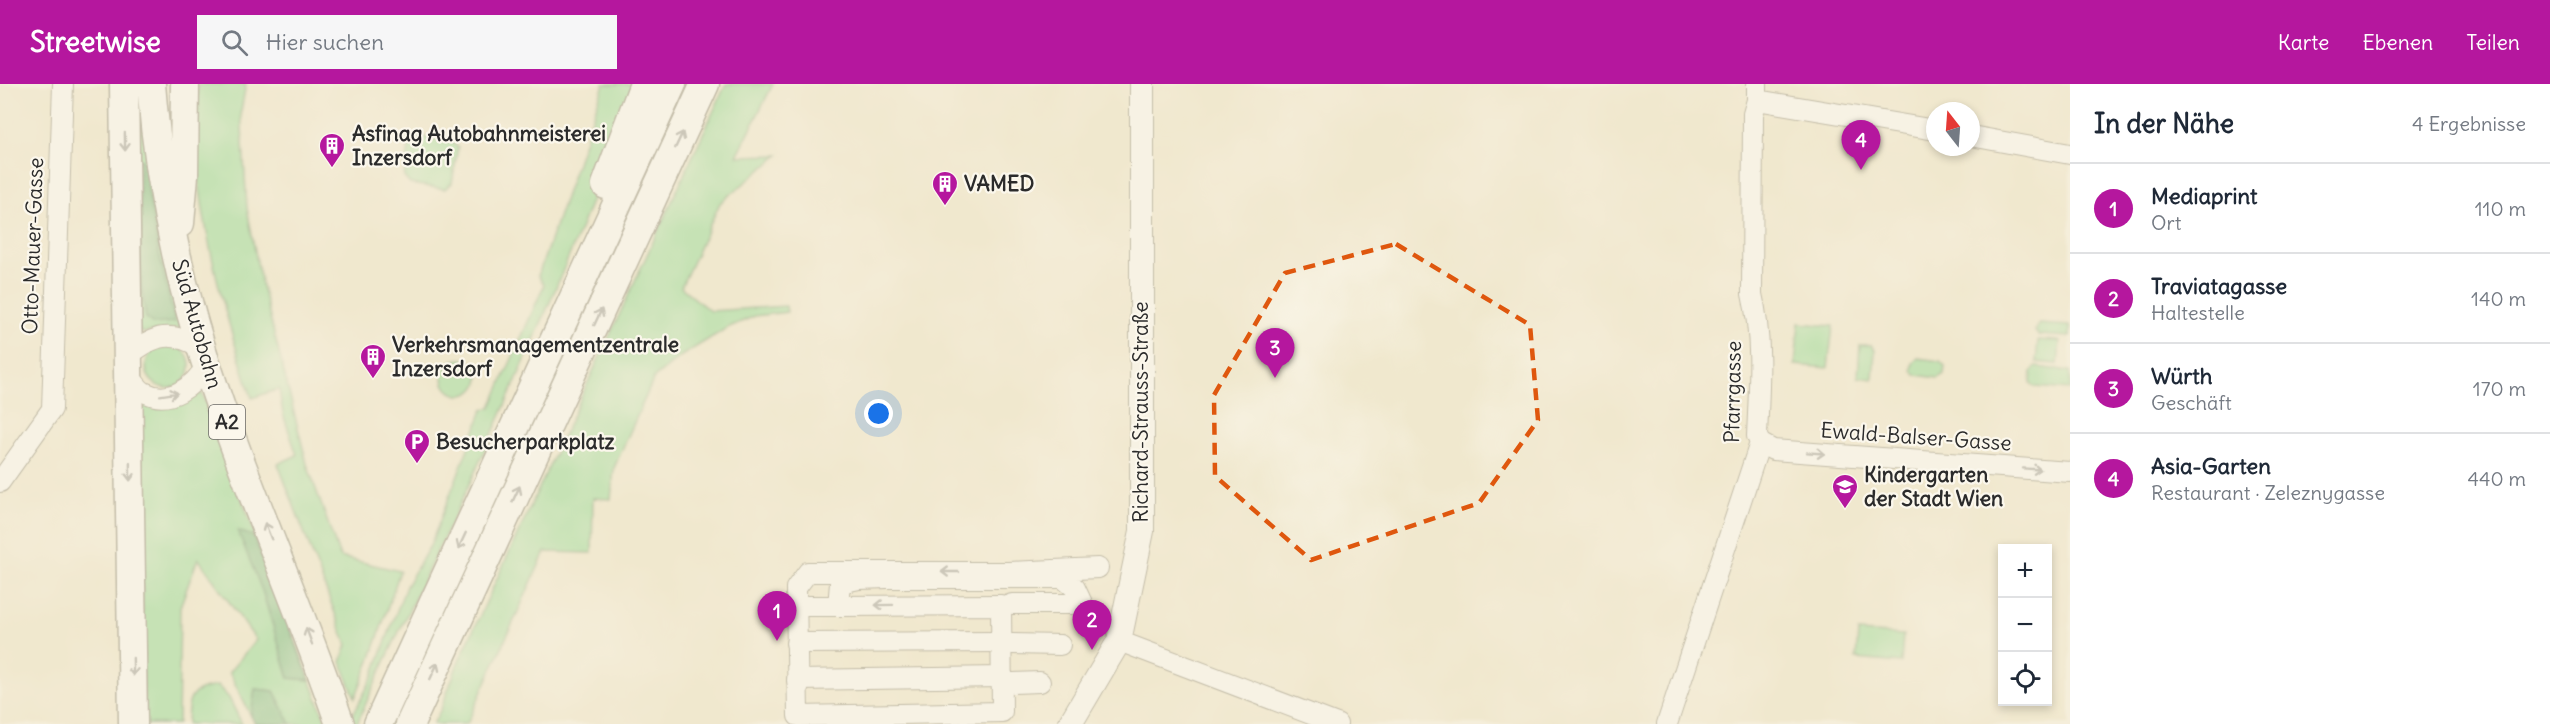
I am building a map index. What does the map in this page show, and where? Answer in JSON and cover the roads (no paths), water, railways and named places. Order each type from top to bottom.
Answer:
[{"type":"highway","points":[[124,84],[133,724]]},
{"type":"highway","name":"Süd Autobahn","points":[[151,84],[159,161],[177,255],[204,356],[340,724]]},
{"type":"highway","points":[[177,255],[184,175],[185,84]]},
{"type":"highway","points":[[530,392],[542,347],[644,84]]},
{"type":"highway","points":[[378,724],[672,84]]},
{"type":"highway","points":[[410,724],[705,84]]},
{"type":"main road","name":"Richard-Strauss-Straße","points":[[1070,724],[1119,641],[1142,531],[1142,84]]},
{"type":"street","name":"Otto-Mauer-Gasse","points":[[0,482],[52,409],[63,84]]},
{"type":"street","points":[[1757,92],[1926,128]]},
{"type":"street","name":"Pfarrgasse","points":[[1668,724],[1760,443],[1757,436],[1760,374],[1757,314],[1752,294],[1753,114],[1757,92]]},
{"type":"street","points":[[1980,138],[2070,154]]},
{"type":"street","points":[[176,336],[204,356],[198,379],[182,392],[164,397],[143,392],[128,365],[146,342],[160,337],[176,336]]},
{"type":"street","name":"Ewald-Balser-Gasse","points":[[1760,443],[1773,450],[2070,472]]},
{"type":"street","points":[[796,606],[1001,604],[1007,643],[1008,680],[1002,712],[799,717],[796,680],[796,606],[796,588],[799,582],[808,572],[1008,572],[1098,568]]},
{"type":"street","points":[[837,606],[840,583],[858,579],[897,578],[1063,578],[1075,588],[1082,604],[1012,604]]},
{"type":"street","points":[[1119,641],[1337,724]]},
{"type":"street","points":[[796,643],[1060,645]]},
{"type":"street","points":[[796,680],[1040,682]]},
{"type":"place","name":"Asfinag Autobahnmeisterei Inzersdorf","points":[[332,169]]},
{"type":"place","name":"Asia-Garten","points":[[1861,170]]},
{"type":"place","name":"VAMED","points":[[945,207]]},
{"type":"place","name":"Würth","points":[[1275,378]]},
{"type":"place","name":"Verkehrsmanagementzentrale Inzersdorf","points":[[373,380]]},
{"type":"place","name":"Besucherparkplatz","points":[[417,465]]},
{"type":"place","name":"Kindergarten der Stadt Wien","points":[[1845,510]]},
{"type":"place","name":"Mediaprint","points":[[777,641]]},
{"type":"place","name":"Traviatagasse","points":[[1092,650]]}]
